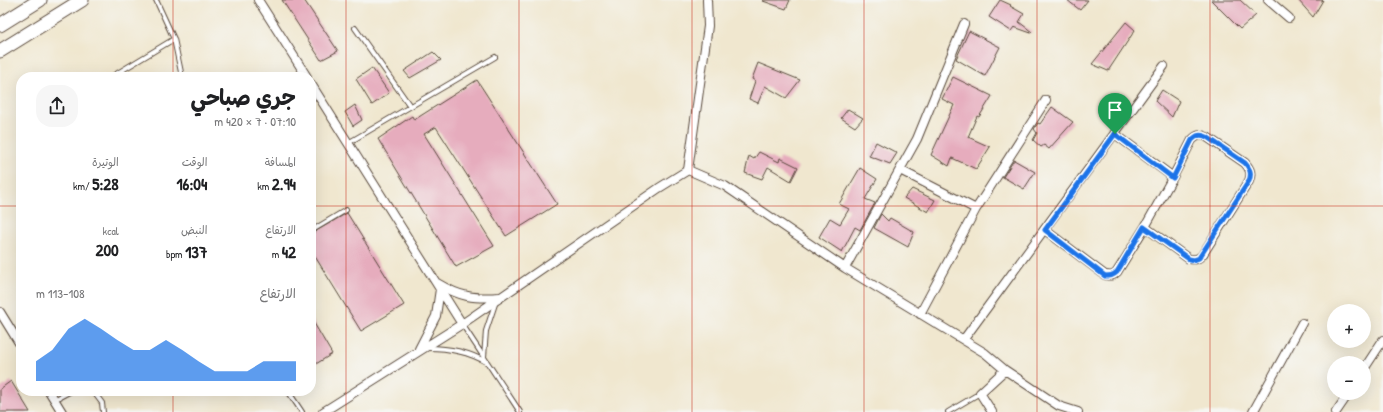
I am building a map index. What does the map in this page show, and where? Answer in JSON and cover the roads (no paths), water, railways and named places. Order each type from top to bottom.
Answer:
[{"type":"main road","points":[[0,25],[40,0]]},
{"type":"main road","points":[[0,51],[82,0]]},
{"type":"street","points":[[258,0],[304,72]]},
{"type":"street","points":[[688,170],[708,26],[707,0]]},
{"type":"street","points":[[1268,0],[1288,18]]},
{"type":"street","points":[[845,268],[917,139],[964,24]]},
{"type":"street","points":[[964,339],[1164,66]]},
{"type":"street","points":[[316,92],[462,324]]},
{"type":"street","points":[[920,314],[976,209],[1046,100]]},
{"type":"street","points":[[1115,134],[1173,178]]},
{"type":"street","points":[[1045,230],[1105,276],[1114,275],[1173,178],[1192,140],[1197,135],[1207,137],[1245,163],[1250,169],[1251,176],[1249,181],[1199,258],[1194,260],[1189,259],[1144,227]]},
{"type":"street","points":[[688,170],[725,186],[845,268],[964,339],[985,353],[1005,370],[1059,406],[1078,412]]},
{"type":"street","points":[[323,412],[462,324],[665,184],[688,170]]},
{"type":"street","points":[[900,170],[976,209]]},
{"type":"street","points":[[438,286],[463,296],[498,299]]},
{"type":"street","points":[[420,350],[436,316],[438,286]]},
{"type":"street","points":[[0,312],[16,338]]},
{"type":"street","points":[[1253,412],[1302,323]]},
{"type":"street","points":[[1371,358],[1383,340]]},
{"type":"street","points":[[992,412],[980,393],[1005,370]]},
{"type":"street","points":[[52,396],[62,412]]},
{"type":"street","points":[[1336,412],[1344,400]]},
{"type":"lane","points":[[156,0],[174,39],[181,72]]},
{"type":"lane","points":[[355,28],[410,106]]},
{"type":"lane","points":[[119,72],[174,39]]},
{"type":"lane","points":[[348,143],[495,57]]},
{"type":"lane","points":[[316,228],[346,210]]},
{"type":"lane","points":[[484,358],[486,331],[498,299]]},
{"type":"lane","points":[[462,324],[520,412]]},
{"type":"lane","points":[[420,350],[454,349],[476,356],[487,363]]},
{"type":"lane","points":[[948,412],[980,393]]},
{"type":"lane","points":[[54,400],[62,396]]},
{"type":"lane","points":[[97,396],[102,403],[102,412]]},
{"type":"lane","points":[[291,396],[302,412]]}]
